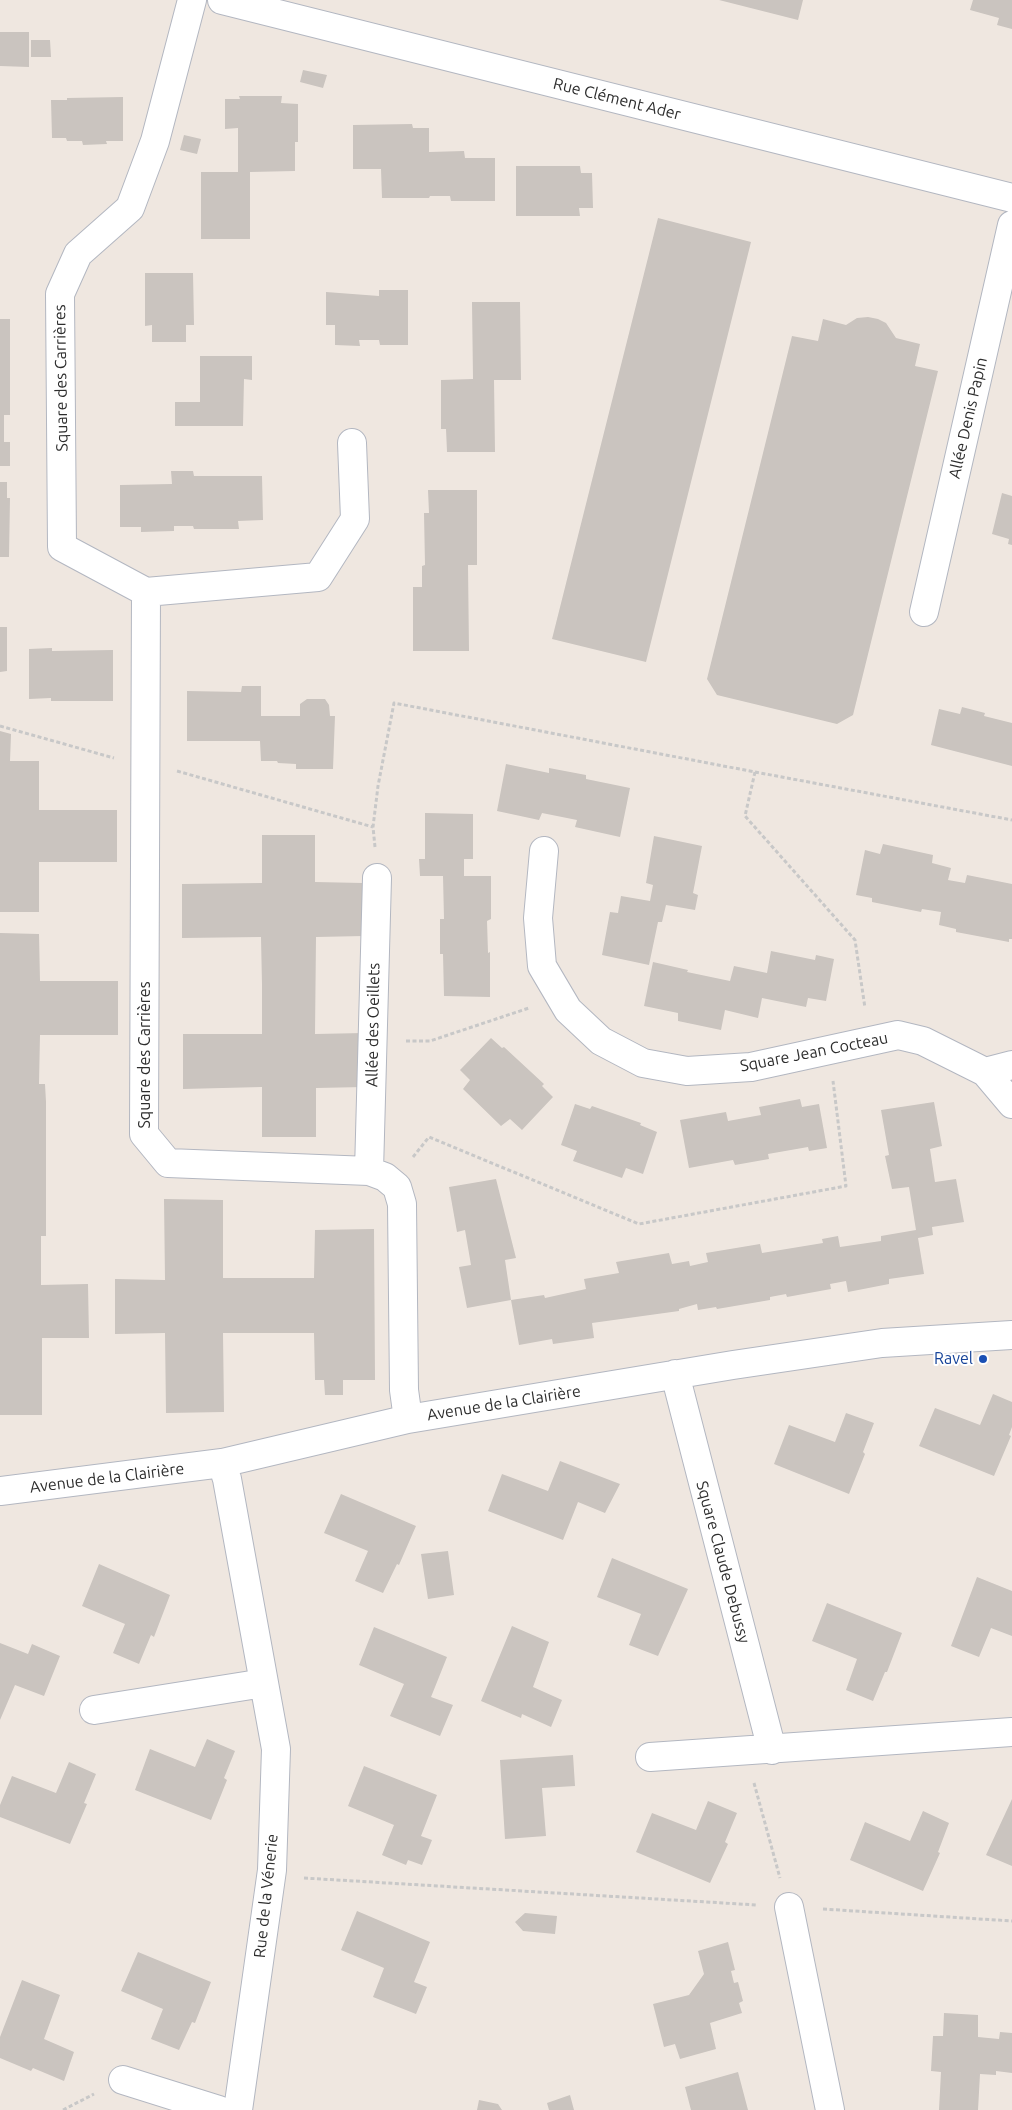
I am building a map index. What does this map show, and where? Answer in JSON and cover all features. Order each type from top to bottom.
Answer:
[{"type":"street","name":"Square des Carrières","points":[[192,0],[156,141],[130,208],[78,254],[60,294],[62,546],[146,592],[144,1134],[168,1163],[380,1177]]},
{"type":"street","name":"Rue Clément Ader","points":[[222,0],[1012,198]]},
{"type":"street","name":"Allée Denis Papin","points":[[924,612],[1012,225]]},
{"type":"street","points":[[146,592],[318,577],[355,519],[352,444]]},
{"type":"street","name":"Square Jean Cocteau","points":[[544,852],[538,918],[542,966],[568,1010],[601,1041],[643,1062],[687,1071],[751,1067],[898,1035],[924,1040],[985,1072],[1012,1104]]},
{"type":"street","name":"Allée des Oeillets","points":[[376,878],[372,1041],[380,1177]]},
{"type":"street","points":[[985,1072],[1012,1065]]},
{"type":"street","points":[[380,1177],[397,1187],[402,1204],[404,1390],[408,1419]]},
{"type":"street","name":"Avenue de la Clairière","points":[[0,1491],[222,1463],[408,1419],[675,1374],[882,1343],[1012,1335]]},
{"type":"street","name":"Square Claude Debussy","points":[[675,1374],[772,1750]]},
{"type":"street","name":"Rue de la Vénerie","points":[[222,1463],[227,1480],[276,1749],[271,1876],[238,2110]]},
{"type":"street","points":[[94,1710],[264,1683]]},
{"type":"street","points":[[650,1757],[745,1752],[1012,1732]]},
{"type":"street","points":[[789,1907],[830,2110]]},
{"type":"street","points":[[123,2080],[219,2110]]},
{"type":"path","points":[[376,878],[373,827],[378,786],[394,703],[1012,820]]},
{"type":"path","points":[[0,726],[373,827]]},
{"type":"path","points":[[755,772],[745,816],[856,940],[869,1041]]},
{"type":"path","points":[[372,1041],[430,1041],[560,997]]},
{"type":"path","points":[[380,1177],[429,1137],[639,1224],[846,1186],[829,1050]]},
{"type":"path","points":[[745,1752],[789,1907]]},
{"type":"path","points":[[271,1876],[1012,1921]]},
{"type":"building","points":[[719,0],[803,0],[798,20]]},
{"type":"building","points":[[973,0],[1012,0],[1012,29],[997,25],[999,18],[970,10]]},
{"type":"building","points":[[0,32],[29,32],[29,67],[0,66]]},
{"type":"building","points":[[31,40],[50,40],[51,57],[31,57]]},
{"type":"building","points":[[303,70],[327,75],[323,88],[300,82]]},
{"type":"building","points":[[239,96],[282,96],[281,103],[298,104],[298,142],[295,142],[295,171],[250,172],[250,239],[201,239],[201,172],[238,172],[238,128],[225,129],[225,99],[240,99]]},
{"type":"building","points":[[123,97],[123,141],[106,141],[107,144],[83,145],[82,141],[52,138],[51,100]]},
{"type":"building","points":[[412,124],[413,128],[429,128],[429,152],[464,151],[465,158],[495,158],[495,201],[451,201],[450,196],[382,198],[381,169],[353,169],[353,125]]},
{"type":"building","points":[[184,135],[201,139],[197,154],[180,150]]},
{"type":"building","points":[[516,166],[580,166],[581,173],[592,173],[593,208],[579,208],[580,216],[516,216]]},
{"type":"building","points":[[658,218],[751,242],[646,662],[552,639]]},
{"type":"building","points":[[145,273],[193,273],[194,325],[186,325],[186,342],[152,342],[152,325],[145,326]]},
{"type":"building","points":[[379,290],[408,290],[408,345],[380,345],[379,340],[359,340],[360,346],[335,345],[335,325],[326,325],[326,292],[379,296]]},
{"type":"building","points":[[472,302],[520,302],[521,380],[494,380],[495,452],[447,452],[446,429],[441,429],[441,380],[473,379]]},
{"type":"building","points":[[868,317],[886,323],[896,338],[920,344],[915,366],[938,371],[853,715],[837,724],[717,695],[707,679],[792,336],[818,341],[823,319],[846,325],[857,318]]},
{"type":"building","points":[[0,319],[10,319],[10,415],[4,415],[4,442],[10,442],[10,466],[0,466]]},
{"type":"building","points":[[200,356],[252,356],[252,380],[244,379],[243,426],[175,426],[175,402],[200,402]]},
{"type":"building","points":[[171,471],[193,471],[194,476],[262,476],[263,520],[238,521],[239,529],[194,529],[193,526],[174,526],[174,531],[141,532],[141,527],[120,527],[120,485],[172,484]]},
{"type":"building","points":[[0,482],[7,482],[7,498],[10,498],[9,557],[0,557]]},
{"type":"building","points":[[428,490],[477,490],[477,565],[468,565],[469,651],[413,651],[413,587],[422,587],[422,566],[425,565],[424,513],[429,513]]},
{"type":"building","points":[[1002,493],[1012,496],[1012,545],[1008,544],[1009,539],[992,534]]},
{"type":"building","points":[[0,627],[7,627],[7,671],[0,672]]},
{"type":"building","points":[[52,648],[52,651],[113,650],[113,701],[51,701],[51,698],[29,699],[29,649]]},
{"type":"building","points":[[242,686],[261,686],[261,716],[300,716],[300,704],[307,699],[325,699],[329,705],[330,716],[335,716],[333,769],[296,769],[296,764],[261,761],[260,741],[187,741],[187,691],[241,692]]},
{"type":"building","points":[[962,707],[985,713],[984,716],[1012,723],[1012,766],[931,745],[939,709],[960,714]]},
{"type":"building","points":[[0,731],[11,734],[10,761],[39,761],[39,810],[117,810],[117,862],[39,862],[39,912],[0,912]]},
{"type":"building","points":[[506,764],[549,773],[549,768],[586,775],[586,779],[630,788],[620,837],[575,827],[577,820],[542,813],[539,820],[497,811]]},
{"type":"building","points":[[425,813],[473,814],[473,859],[464,859],[464,876],[491,876],[491,919],[487,921],[488,953],[490,952],[490,997],[444,996],[443,954],[440,954],[440,919],[444,919],[443,876],[420,876],[419,859],[425,859]]},
{"type":"building","points":[[262,835],[315,835],[315,882],[363,883],[364,936],[316,937],[315,1034],[364,1033],[364,1087],[316,1088],[316,1137],[262,1137],[262,1087],[183,1089],[183,1034],[262,1034],[262,985],[261,937],[182,938],[182,884],[262,883]]},
{"type":"building","points":[[654,836],[702,846],[693,893],[698,895],[695,910],[666,905],[662,922],[658,922],[649,965],[602,955],[610,912],[618,913],[621,896],[650,901],[653,885],[646,883]]},
{"type":"building","points":[[883,844],[933,855],[932,863],[951,868],[948,880],[965,883],[967,875],[1012,884],[1012,939],[1009,939],[1009,942],[956,932],[956,929],[939,925],[941,912],[922,909],[921,912],[872,902],[872,898],[856,895],[865,850],[880,854]]},
{"type":"building","points":[[0,933],[39,934],[40,981],[118,981],[118,1035],[40,1035],[39,1084],[45,1084],[46,1102],[46,1236],[41,1236],[41,1285],[88,1284],[89,1338],[42,1338],[42,1415],[0,1415]]},
{"type":"building","points":[[771,951],[815,960],[816,955],[834,959],[826,1001],[808,998],[806,1007],[762,998],[758,1018],[725,1010],[721,1030],[678,1021],[678,1013],[644,1006],[653,962],[688,970],[687,972],[730,981],[734,966],[767,973]]},
{"type":"building","points":[[491,1038],[502,1048],[504,1047],[544,1084],[542,1086],[553,1097],[522,1130],[510,1119],[501,1126],[463,1089],[470,1080],[460,1070]]},
{"type":"building","points":[[800,1099],[802,1107],[819,1104],[827,1148],[809,1151],[808,1147],[768,1154],[769,1159],[735,1165],[733,1160],[689,1168],[680,1120],[726,1112],[728,1121],[761,1115],[759,1107]]},
{"type":"building","points":[[934,1102],[942,1146],[930,1149],[935,1182],[956,1179],[964,1222],[932,1227],[933,1235],[918,1238],[924,1274],[889,1279],[889,1284],[848,1292],[846,1281],[830,1284],[831,1289],[787,1297],[786,1294],[770,1297],[770,1300],[717,1309],[716,1307],[698,1310],[697,1304],[679,1309],[679,1311],[592,1323],[594,1338],[553,1344],[552,1339],[519,1345],[511,1300],[544,1295],[545,1298],[586,1289],[584,1279],[619,1273],[616,1262],[669,1253],[672,1264],[689,1261],[690,1266],[708,1262],[706,1253],[760,1244],[762,1253],[823,1243],[822,1239],[838,1236],[840,1247],[881,1241],[881,1236],[916,1230],[909,1187],[892,1189],[885,1156],[889,1155],[881,1110]]},
{"type":"building","points":[[575,1104],[590,1109],[592,1106],[641,1123],[640,1125],[657,1132],[643,1174],[626,1168],[622,1178],[573,1161],[577,1151],[561,1145]]},
{"type":"building","points":[[496,1179],[516,1258],[505,1260],[511,1300],[467,1308],[459,1267],[471,1265],[465,1230],[457,1232],[449,1187]]},
{"type":"building","points":[[164,1199],[223,1200],[223,1278],[314,1278],[315,1230],[374,1229],[375,1380],[343,1380],[343,1395],[325,1395],[324,1380],[315,1380],[314,1333],[223,1333],[224,1412],[166,1413],[165,1333],[115,1334],[115,1279],[165,1280]]},
{"type":"building","points":[[993,1394],[1012,1402],[1012,1427],[1009,1435],[1011,1436],[994,1476],[919,1446],[935,1408],[980,1425]]},
{"type":"building","points":[[846,1413],[874,1423],[863,1452],[865,1454],[849,1494],[774,1464],[789,1425],[835,1442]]},
{"type":"building","points":[[560,1461],[620,1484],[605,1513],[578,1502],[563,1540],[488,1511],[502,1474],[548,1491]]},
{"type":"building","points":[[341,1494],[416,1526],[399,1565],[397,1564],[383,1593],[355,1581],[368,1551],[324,1533]]},
{"type":"building","points":[[448,1551],[454,1595],[428,1599],[421,1554]]},
{"type":"building","points":[[612,1558],[688,1589],[658,1656],[629,1645],[641,1614],[597,1597]]},
{"type":"building","points":[[99,1564],[170,1595],[154,1637],[151,1635],[139,1664],[113,1653],[125,1624],[82,1606]]},
{"type":"building","points":[[977,1577],[1012,1591],[1012,1636],[991,1628],[979,1657],[951,1646]]},
{"type":"building","points":[[827,1603],[902,1633],[887,1672],[885,1672],[873,1701],[846,1690],[857,1659],[812,1641]]},
{"type":"building","points":[[512,1626],[549,1642],[533,1687],[562,1700],[551,1727],[522,1714],[521,1718],[481,1701]]},
{"type":"building","points":[[374,1627],[447,1657],[431,1697],[453,1705],[440,1736],[390,1716],[404,1684],[359,1665]]},
{"type":"building","points":[[0,1643],[28,1654],[32,1644],[60,1656],[44,1696],[15,1685],[0,1720]]},
{"type":"building","points":[[207,1739],[235,1751],[224,1778],[227,1780],[211,1820],[135,1790],[150,1749],[195,1767]]},
{"type":"building","points":[[573,1755],[575,1786],[542,1788],[546,1836],[505,1839],[500,1760]]},
{"type":"building","points":[[69,1762],[96,1774],[84,1803],[87,1804],[70,1844],[0,1817],[0,1805],[12,1776],[56,1793]]},
{"type":"building","points":[[364,1766],[437,1795],[421,1836],[432,1840],[422,1865],[408,1860],[406,1865],[382,1855],[394,1825],[348,1806]]},
{"type":"building","points":[[1012,1799],[1012,1866],[986,1855]]},
{"type":"building","points":[[708,1801],[737,1813],[725,1842],[728,1844],[710,1883],[636,1852],[652,1813],[696,1830]]},
{"type":"building","points":[[923,1811],[949,1823],[938,1852],[940,1853],[923,1891],[850,1860],[865,1822],[910,1841]]},
{"type":"building","points":[[357,1911],[430,1942],[414,1982],[427,1987],[416,2014],[373,1997],[384,1968],[341,1950]]},
{"type":"building","points":[[525,1913],[557,1916],[555,1934],[523,1931],[515,1922]]},
{"type":"building","points":[[728,1942],[735,1970],[731,1971],[734,1983],[738,1982],[743,2001],[739,2003],[742,2013],[710,2023],[716,2049],[680,2059],[675,2044],[664,2047],[653,2004],[689,1995],[704,1974],[698,1951]]},
{"type":"building","points":[[138,1952],[211,1982],[195,2023],[192,2022],[179,2050],[151,2039],[163,2009],[121,1991]]},
{"type":"building","points":[[22,1980],[60,1995],[44,2039],[74,2052],[64,2081],[33,2068],[31,2071],[0,2058],[0,2037]]},
{"type":"building","points":[[944,2013],[978,2015],[978,2037],[999,2039],[1000,2032],[1012,2033],[1012,2073],[996,2071],[996,2075],[980,2074],[978,2110],[939,2110],[941,2072],[931,2071],[933,2036],[943,2036]]},
{"type":"building","points":[[738,2072],[748,2110],[691,2110],[685,2087]]},
{"type":"building","points":[[570,2095],[574,2110],[549,2110],[547,2103]]},
{"type":"building","points":[[479,2100],[498,2104],[502,2110],[477,2110]]},
{"type":"place","name":"Ravel","points":[[983,1359]]}]
